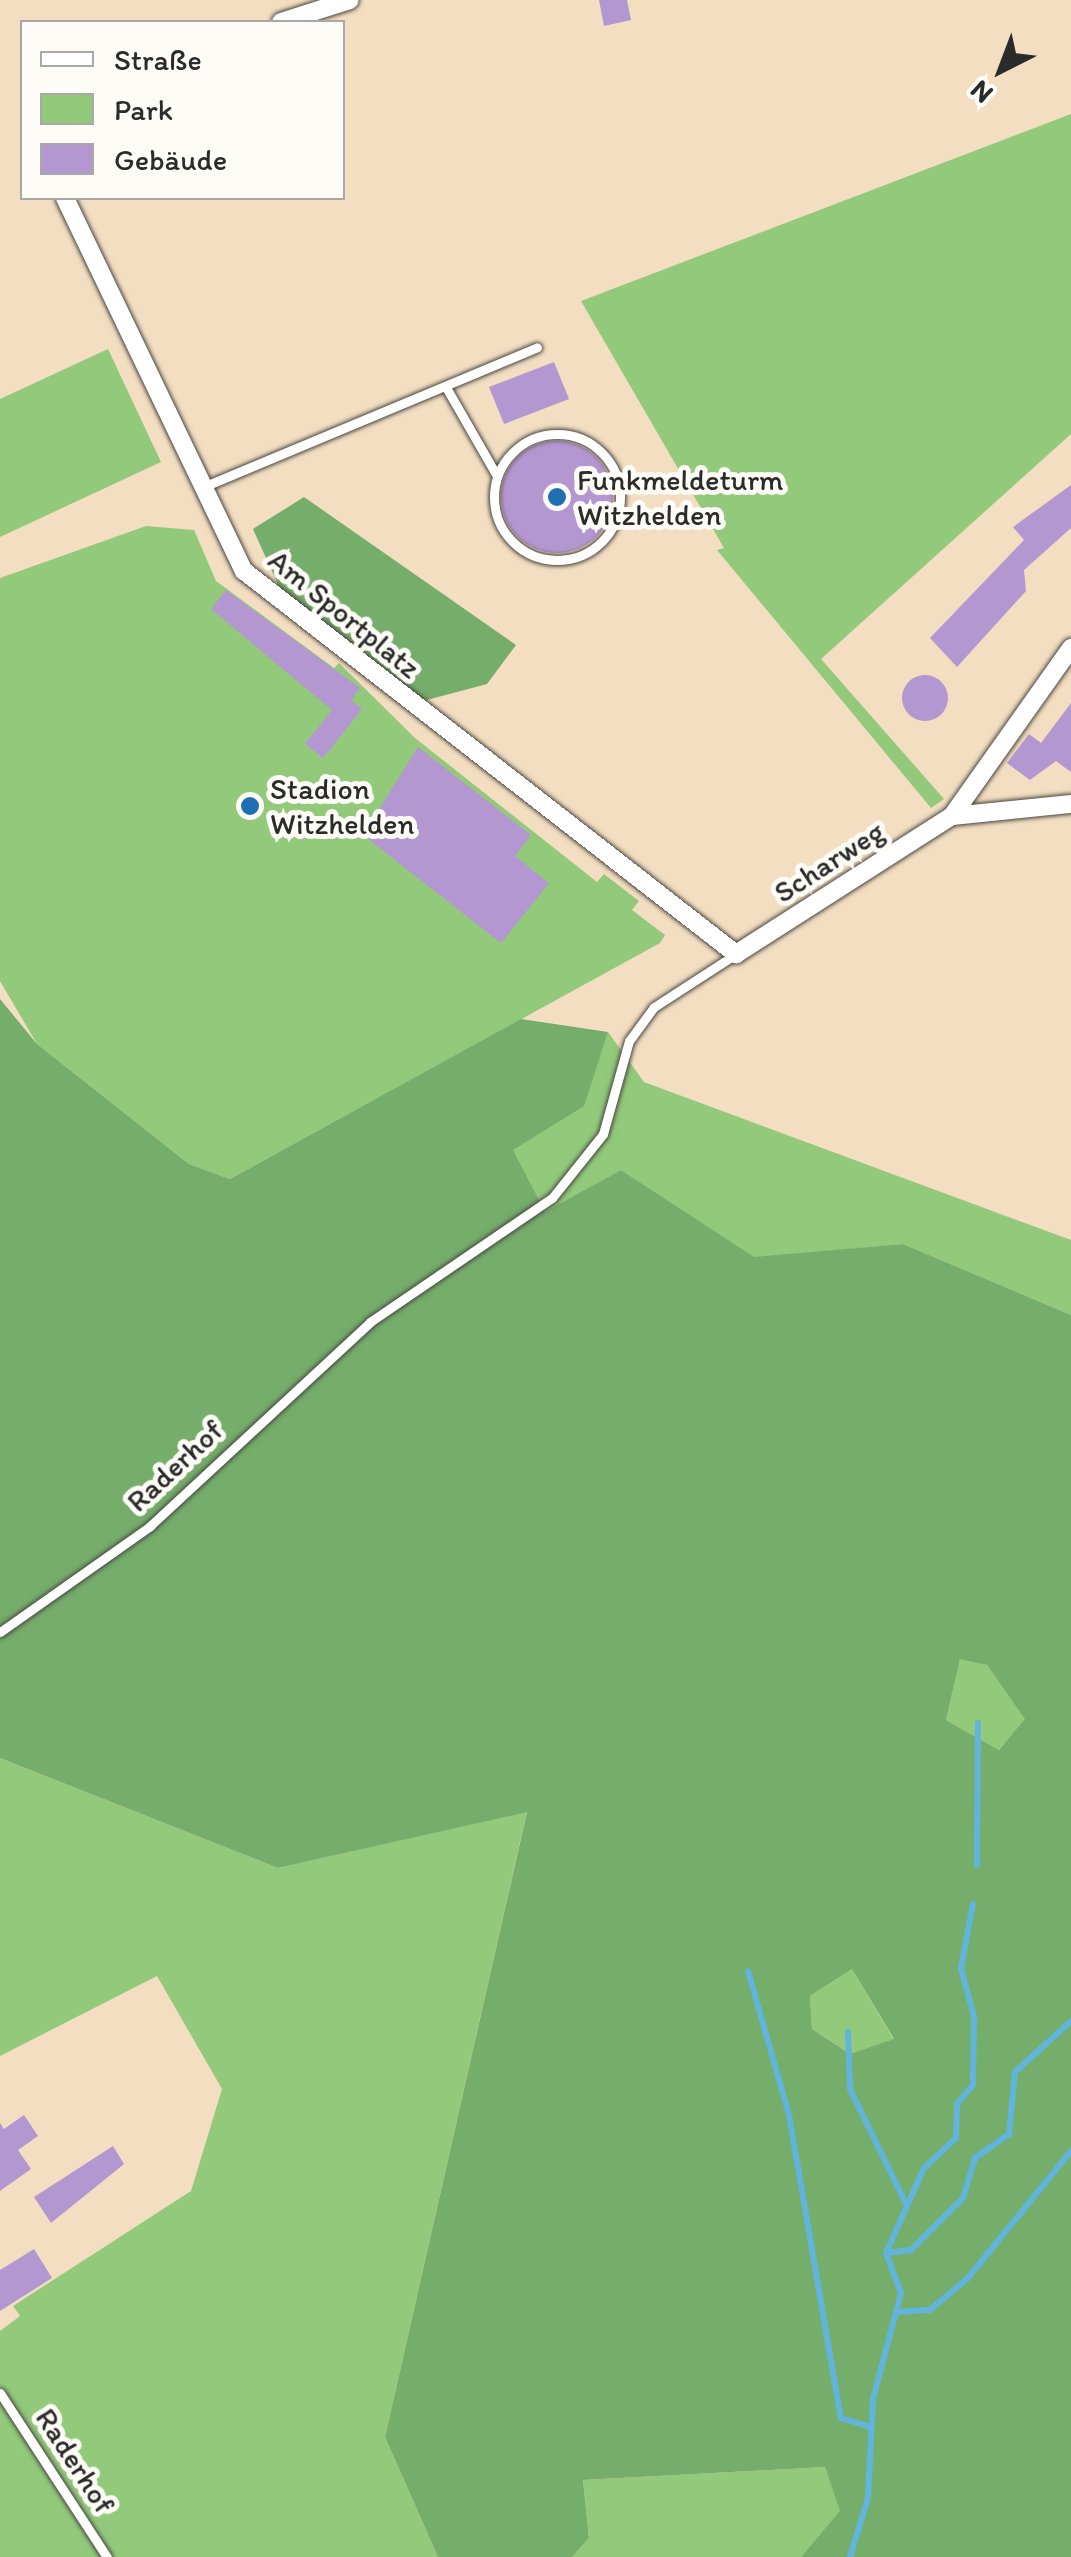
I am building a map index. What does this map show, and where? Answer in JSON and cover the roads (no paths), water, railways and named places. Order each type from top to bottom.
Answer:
[{"type":"street","points":[[287,20],[350,0]]},
{"type":"street","name":"Am Sportplatz","points":[[66,200],[244,572],[736,954]]},
{"type":"street","name":"Scharweg","points":[[736,954],[952,816],[1071,648]]},
{"type":"street","name":"Scharweg","points":[[952,816],[1071,804]]},
{"type":"lane","points":[[203,487],[447,390],[537,347]]},
{"type":"lane","points":[[447,390],[497,476],[499,522],[544,560],[589,552],[618,518],[616,472],[598,448],[570,435],[526,442],[497,476]]},
{"type":"lane","name":"Raderhof","points":[[0,1632],[150,1526],[370,1322],[552,1198],[603,1134],[630,1042],[654,1007],[736,954]]},
{"type":"lane","name":"Raderhof","points":[[0,2394],[106,2557]]},
{"type":"waterway","points":[[977,1865],[978,1723]]},
{"type":"waterway","points":[[886,2253],[924,2168],[956,2138],[957,2104],[973,2085],[974,2017],[961,1968],[973,1904]]},
{"type":"waterway","points":[[748,1971],[789,2115],[841,2418],[871,2427]]},
{"type":"waterway","points":[[850,2557],[868,2498],[873,2399],[901,2293],[886,2253],[911,2250],[963,2198],[975,2158],[1009,2134],[1015,2072],[1071,2021]]},
{"type":"waterway","points":[[848,2032],[850,2089],[906,2204]]},
{"type":"waterway","points":[[898,2312],[930,2310],[967,2279],[1071,2151]]},
{"type":"place","name":"Funkmeldeturm Witzhelden","points":[[557,497]]},
{"type":"place","name":"Stadion Witzhelden","points":[[250,806]]}]
